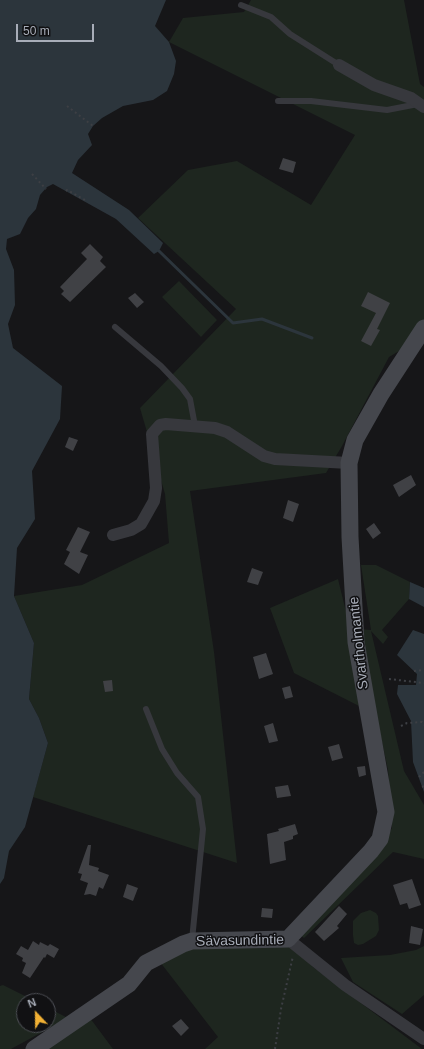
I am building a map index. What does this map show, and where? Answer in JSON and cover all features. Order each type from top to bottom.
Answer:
[{"type":"street","points":[[339,65],[374,85],[410,98],[422,105]]},
{"type":"street","name":"Svartholmantie","points":[[290,940],[371,851],[380,839],[384,827],[386,812],[356,642],[350,537],[349,463],[356,440],[381,394],[424,328]]},
{"type":"street","points":[[113,535],[131,530],[141,524],[154,500],[156,488],[152,434],[160,425],[166,424],[215,428],[227,432],[264,456],[275,459],[349,463]]},
{"type":"street","name":"Sävasundintie","points":[[34,1049],[128,984],[146,963],[184,944],[192,942],[290,940],[345,985],[424,1039]]},
{"type":"lane","points":[[242,5],[271,17],[290,34],[339,65]]},
{"type":"lane","points":[[278,101],[311,101],[387,110],[422,105]]},
{"type":"lane","points":[[115,327],[161,366],[182,388],[190,399],[195,426]]},
{"type":"lane","points":[[146,709],[162,749],[177,773],[198,797],[203,829],[192,942]]},
{"type":"path","points":[[67,106],[93,126]]},
{"type":"path","points":[[32,174],[46,189]]},
{"type":"path","points":[[66,191],[67,190],[85,200]]},
{"type":"path","points":[[414,671],[424,670]]},
{"type":"path","points":[[388,679],[424,683]]},
{"type":"path","points":[[401,726],[407,723],[422,722],[424,725]]},
{"type":"path","points":[[419,777],[424,772]]},
{"type":"path","points":[[275,1049],[281,1009],[293,961],[290,940]]},
{"type":"shaded area","points":[[0,0],[166,0],[155,26],[169,42],[176,61],[174,74],[167,91],[153,100],[123,106],[102,118],[93,126],[88,134],[92,145],[78,160],[72,173],[129,210],[163,243],[159,251],[154,254],[116,219],[53,184],[47,187],[40,195],[36,209],[28,218],[20,234],[7,239],[6,249],[14,270],[15,305],[8,324],[13,348],[62,386],[60,419],[32,471],[35,519],[17,548],[14,596],[34,643],[29,699],[39,718],[48,743],[25,827],[9,851],[4,878],[0,884]]},
{"type":"shaded area","points":[[251,0],[404,0],[420,84],[424,87],[424,336],[389,357],[326,473],[190,491],[214,652],[237,863],[33,797],[48,743],[39,718],[29,699],[34,643],[14,596],[82,585],[169,543],[165,494],[140,408],[236,309],[138,218],[188,170],[237,161],[311,205],[355,135],[169,42],[183,18],[244,12]]},
{"type":"shaded area","points":[[179,281],[217,320],[201,337],[162,297]]},
{"type":"shaded area","points":[[361,565],[376,565],[410,582],[409,599],[382,630],[388,637],[383,644],[371,631],[404,771],[424,805],[424,859],[393,852],[304,938],[296,932],[375,853],[392,828],[388,770],[358,629],[371,630]]},
{"type":"shaded area","points":[[338,579],[347,616],[359,706],[294,673],[270,608]]},
{"type":"shaded area","points":[[410,582],[424,588],[424,607],[409,599]]},
{"type":"shaded area","points":[[413,630],[424,634],[424,792],[413,762],[411,721],[397,694],[398,685],[416,685],[417,674],[397,655]]},
{"type":"shaded area","points":[[370,910],[378,916],[379,930],[376,936],[363,944],[358,945],[354,943],[353,921],[361,913]]},
{"type":"shaded area","points":[[295,943],[301,955],[313,967],[422,1049],[205,1049],[218,1037],[160,962],[192,946]]},
{"type":"shaded area","points":[[424,946],[424,995],[402,1014],[353,982],[341,958],[390,955],[416,950]]},
{"type":"shaded area","points":[[3,985],[19,993],[16,993],[16,1033],[40,1033],[11,1049],[0,1049],[0,986]]},
{"type":"shaded area","points":[[56,1012],[68,1018],[56,1025]]},
{"type":"shaded area","points":[[90,1018],[113,1049],[46,1049]]},
{"type":"building","points":[[283,158],[296,162],[293,173],[279,169]]},
{"type":"building","points":[[90,244],[103,257],[100,261],[106,267],[70,302],[61,294],[64,291],[60,287],[87,259],[81,253]]},
{"type":"building","points":[[368,292],[390,303],[377,329],[380,330],[371,346],[361,341],[376,313],[361,306]]},
{"type":"building","points":[[135,293],[144,302],[137,308],[128,298]]},
{"type":"building","points":[[69,437],[78,440],[73,451],[65,447]]},
{"type":"building","points":[[411,475],[416,485],[399,497],[393,485]]},
{"type":"building","points":[[288,500],[299,504],[293,522],[283,518]]},
{"type":"building","points":[[374,523],[381,533],[373,539],[366,529]]},
{"type":"building","points":[[78,527],[90,532],[80,552],[88,555],[79,574],[64,564],[70,552],[66,550]]},
{"type":"building","points":[[252,568],[263,572],[258,585],[247,582]]},
{"type":"building","points":[[266,653],[273,674],[259,679],[253,657]]},
{"type":"building","points":[[112,680],[113,691],[105,692],[103,681]]},
{"type":"building","points":[[290,686],[293,697],[285,699],[282,688]]},
{"type":"building","points":[[273,723],[278,741],[269,743],[264,726]]},
{"type":"building","points":[[339,744],[343,758],[332,761],[328,747]]},
{"type":"building","points":[[365,766],[366,775],[359,777],[357,767]]},
{"type":"building","points":[[288,785],[291,796],[277,798],[275,787]]},
{"type":"building","points":[[295,824],[298,834],[293,836],[293,839],[284,842],[286,860],[270,864],[267,834],[279,831],[278,829]]},
{"type":"building","points":[[88,845],[91,845],[89,865],[99,868],[98,871],[109,875],[103,889],[99,887],[96,896],[90,894],[84,895],[88,883],[80,880],[82,874],[78,873]]},
{"type":"building","points":[[412,879],[421,905],[409,909],[407,903],[400,905],[393,885]]},
{"type":"building","points":[[127,884],[138,888],[133,901],[123,897]]},
{"type":"building","points":[[339,906],[347,914],[337,926],[339,928],[324,941],[315,932]]},
{"type":"building","points":[[262,908],[273,909],[272,918],[261,917]]},
{"type":"building","points":[[411,926],[423,929],[420,945],[409,943]]},
{"type":"building","points":[[33,941],[39,945],[40,942],[48,946],[50,944],[59,949],[54,958],[47,954],[45,958],[44,957],[30,978],[22,973],[26,963],[22,961],[23,958],[16,954],[21,946],[28,950]]},
{"type":"building","points":[[181,1019],[189,1028],[181,1036],[172,1026]]},
{"type":"waterway","points":[[159,251],[233,323],[262,319],[312,338]]}]
